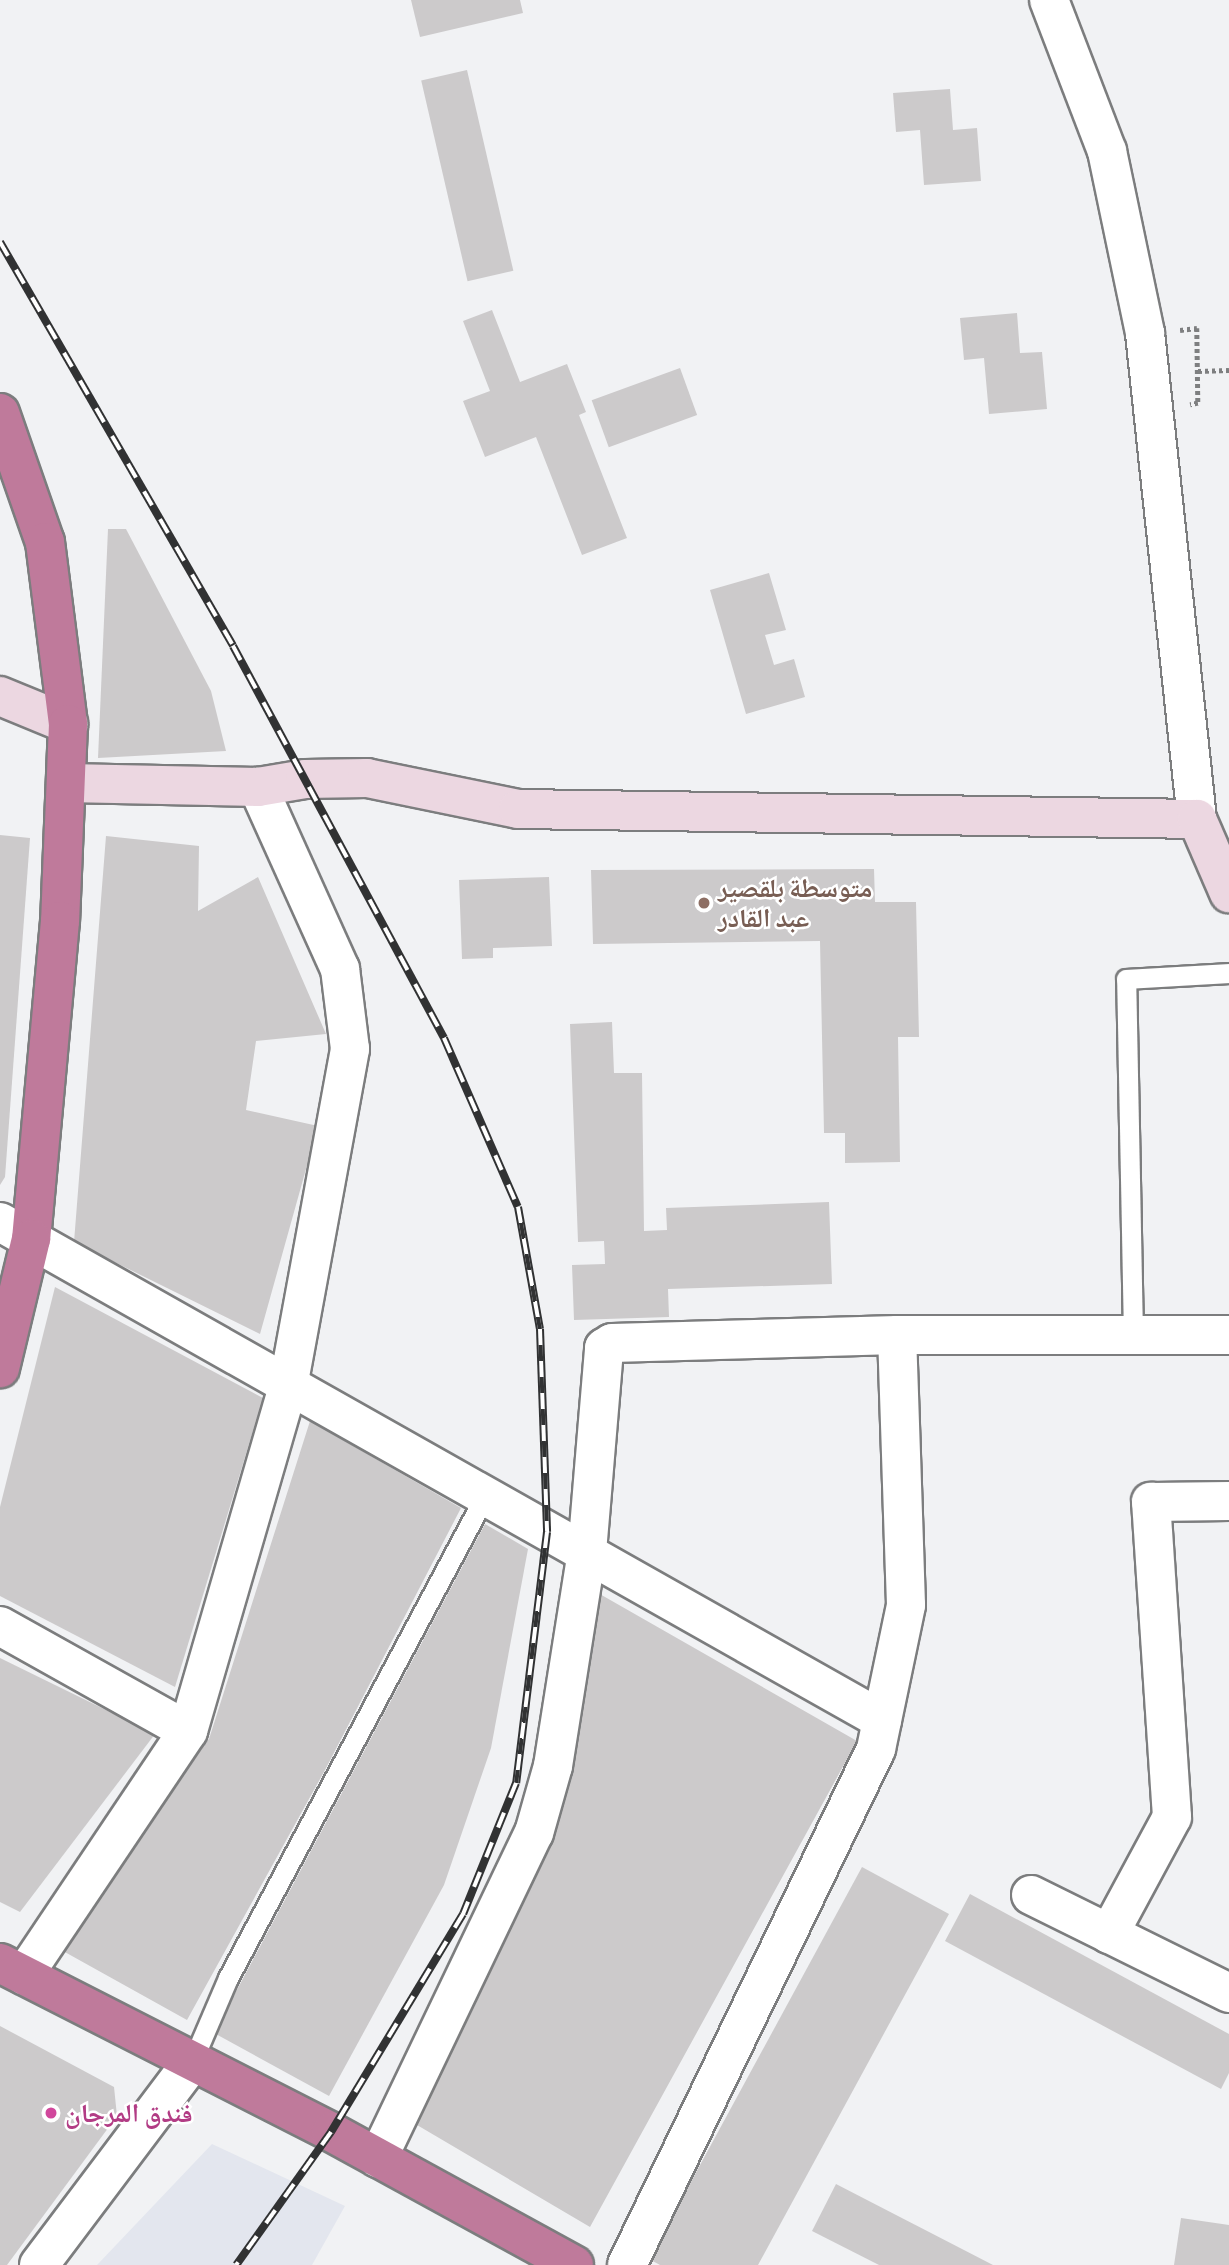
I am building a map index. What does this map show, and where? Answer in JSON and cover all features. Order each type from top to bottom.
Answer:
[{"type":"highway","points":[[0,413],[45,542],[68,724],[67,783],[0,1368]]},
{"type":"highway","points":[[12,1969],[378,2158],[574,2265]]},
{"type":"street","points":[[1049,0],[1107,151],[1145,333],[1181,709],[1197,819],[1229,893]]},
{"type":"street","points":[[0,696],[68,724]]},
{"type":"street","points":[[67,783],[258,787],[305,779],[367,778],[518,809],[1197,819]]},
{"type":"street","points":[[12,1969],[188,1731],[288,1388],[350,1049],[340,969],[258,787]]},
{"type":"street","points":[[16,1231],[288,1388],[486,1494],[882,1720]]},
{"type":"street","points":[[627,2265],[876,1749],[906,1605],[897,1335]]},
{"type":"street","points":[[378,2158],[534,1833],[553,1766],[587,1552],[604,1348],[612,1343],[897,1335],[1229,1335]]},
{"type":"street","points":[[1109,1934],[1172,1817],[1151,1502],[1229,1501]]},
{"type":"street","points":[[0,1626],[188,1731]]},
{"type":"street","points":[[1031,1895],[1229,1993]]},
{"type":"street","points":[[39,2265],[192,2062]]},
{"type":"lane","points":[[1133,1335],[1126,979],[1229,973]]},
{"type":"lane","points":[[192,2062],[228,1978],[486,1494]]},
{"type":"path","points":[[1198,328],[1198,403]]},
{"type":"path","points":[[1198,371],[1229,370]]},
{"type":"shaded area","points":[[212,2144],[345,2206],[312,2265],[97,2265]]},
{"type":"building","points":[[411,0],[520,0],[523,13],[420,37]]},
{"type":"building","points":[[467,70],[513,271],[468,281],[421,81]]},
{"type":"building","points":[[950,89],[953,130],[977,128],[981,181],[924,185],[920,130],[896,132],[893,93]]},
{"type":"building","points":[[492,310],[520,382],[567,364],[586,412],[579,415],[627,538],[582,555],[536,437],[485,457],[463,401],[490,391],[463,321]]},
{"type":"building","points":[[1017,313],[1020,353],[1042,352],[1047,409],[989,414],[984,358],[964,360],[960,318]]},
{"type":"building","points":[[680,368],[697,415],[609,447],[592,400]]},
{"type":"building","points":[[108,529],[126,529],[211,691],[226,751],[98,758]]},
{"type":"building","points":[[769,573],[786,630],[765,635],[774,665],[794,659],[805,697],[746,714],[710,590]]},
{"type":"building","points":[[0,835],[30,838],[5,1177],[0,1185]]},
{"type":"building","points":[[106,836],[199,846],[198,911],[258,877],[326,1034],[256,1041],[246,1110],[318,1126],[260,1334],[74,1242]]},
{"type":"building","points":[[874,869],[875,902],[916,902],[919,1037],[898,1037],[900,1162],[845,1163],[845,1133],[824,1133],[820,941],[593,944],[591,870]]},
{"type":"building","points":[[549,877],[552,946],[493,948],[493,958],[462,959],[459,880]]},
{"type":"building","points":[[612,1022],[614,1073],[642,1073],[644,1231],[667,1230],[666,1208],[829,1202],[832,1284],[668,1289],[669,1317],[574,1320],[572,1265],[605,1264],[604,1241],[578,1242],[570,1024]]},
{"type":"building","points":[[55,1287],[263,1398],[175,1687],[0,1596],[0,1507]]},
{"type":"building","points":[[310,1421],[461,1508],[325,1770],[187,2020],[54,1946],[209,1739]]},
{"type":"building","points":[[485,1524],[528,1549],[491,1748],[444,1885],[329,2096],[214,2033]]},
{"type":"building","points":[[598,1593],[857,1741],[590,2227],[417,2125],[556,1809]]},
{"type":"building","points":[[0,1658],[155,1734],[20,1912],[0,1902]]},
{"type":"building","points":[[862,1867],[949,1914],[758,2265],[660,2265],[649,2259]]},
{"type":"building","points":[[970,1894],[1229,2034],[1229,2073],[1221,2089],[945,1941]]},
{"type":"building","points":[[0,2026],[114,2087],[117,2116],[7,2265],[0,2265]]},
{"type":"building","points":[[836,2184],[993,2265],[879,2265],[812,2231]]},
{"type":"building","points":[[1181,2218],[1229,2225],[1229,2265],[1174,2265]]},
{"type":"railway","points":[[0,242],[233,646],[444,1038],[518,1207],[540,1329],[547,1532],[516,1783],[463,1914],[331,2132],[236,2265]]},
{"type":"place","name":"متوسطة بلقصير عبد القادر","points":[[704,903]]},
{"type":"place","name":"فندق المرجان","points":[[51,2113]]}]
